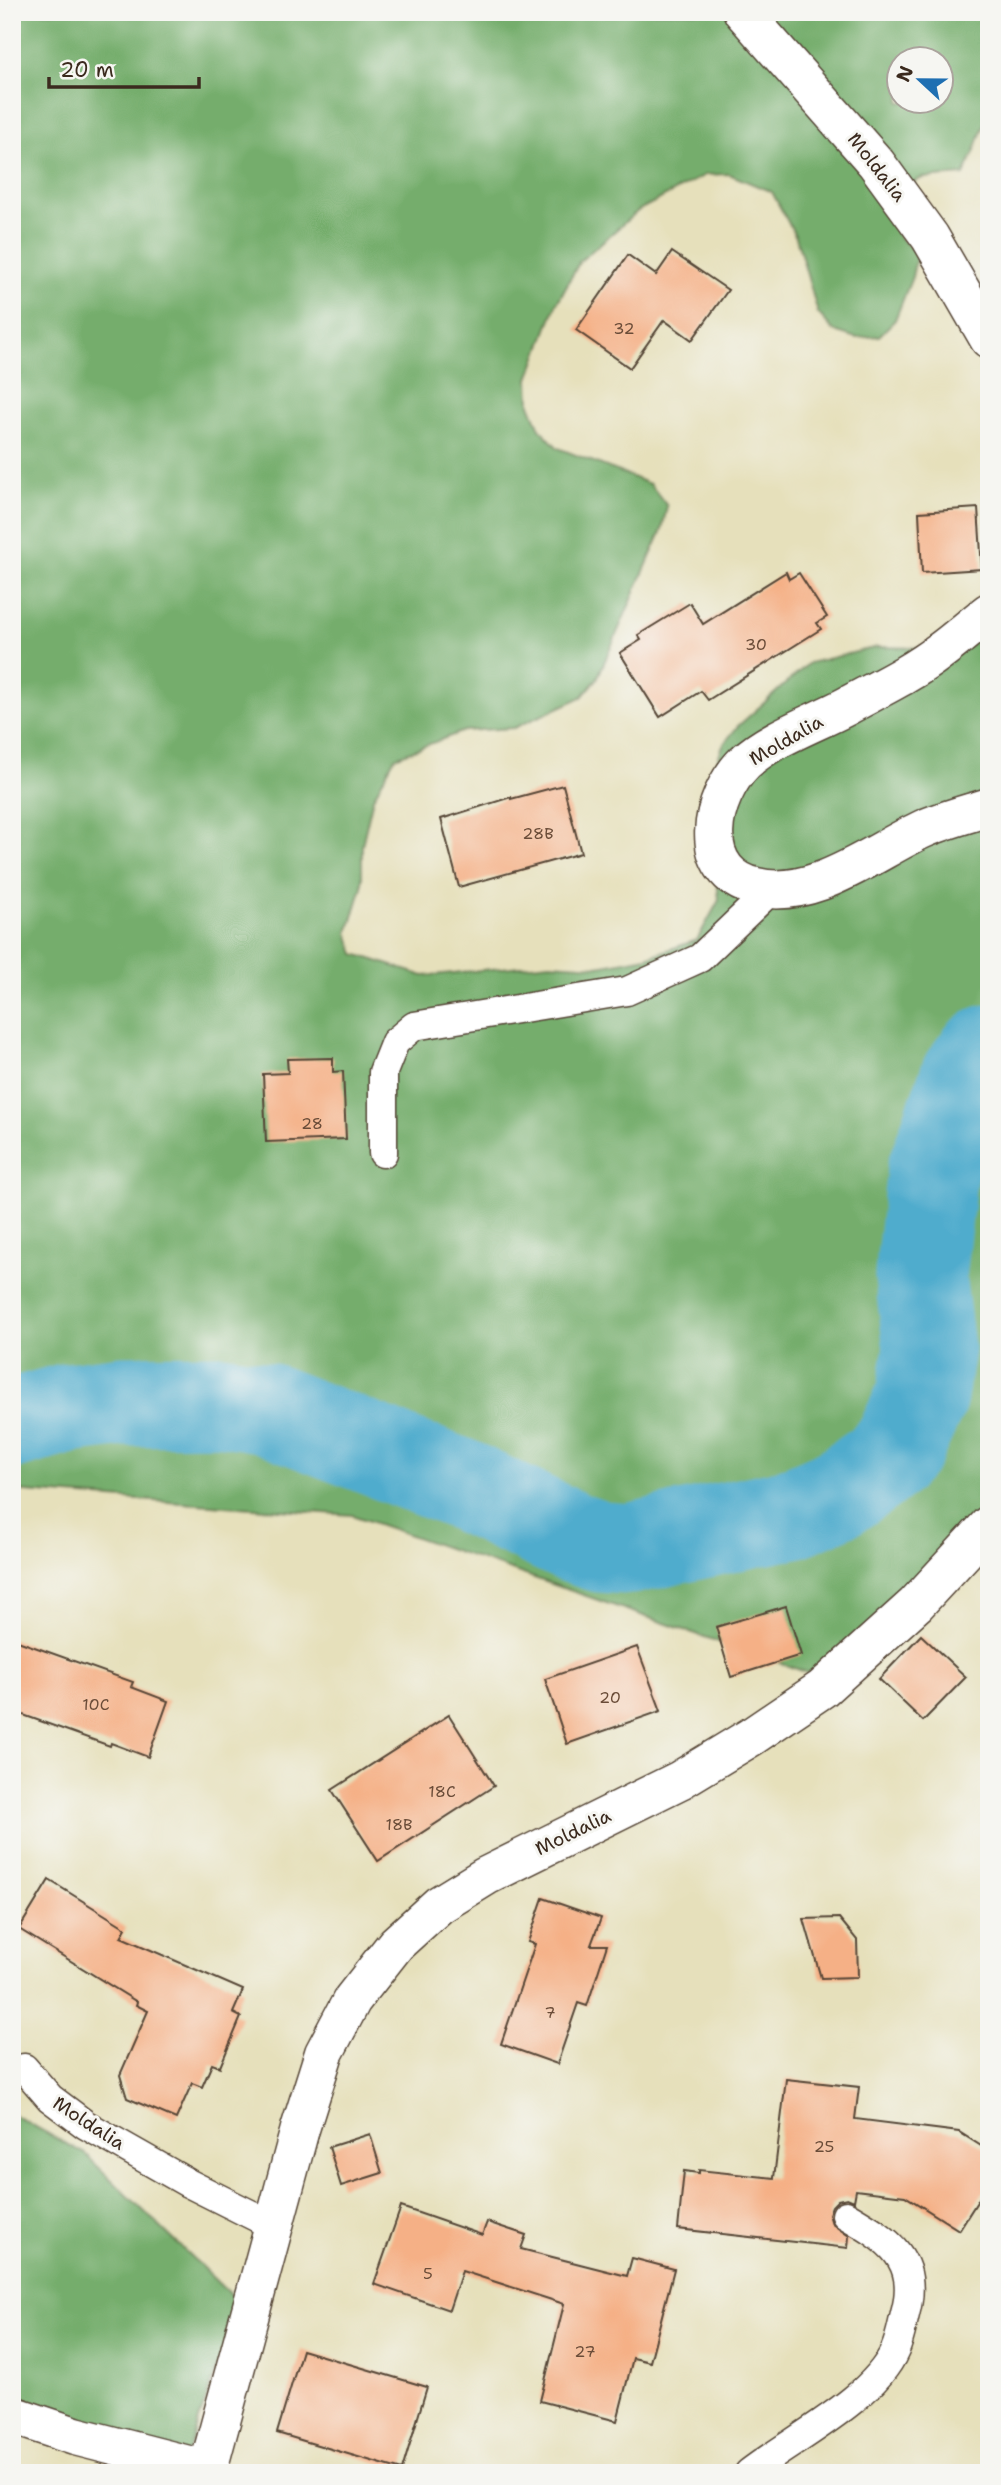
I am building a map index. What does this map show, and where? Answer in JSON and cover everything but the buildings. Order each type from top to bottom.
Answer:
[{"type":"street","name":"Moldalia","points":[[743,12],[876,163],[930,237],[989,338]]},
{"type":"street","name":"Moldalia","points":[[989,612],[938,654],[847,706],[776,741],[745,762],[725,789],[713,834],[718,859],[732,877],[757,887],[797,889],[847,869],[925,828],[989,807]]},
{"type":"street","name":"Moldalia","points":[[12,2415],[75,2436],[207,2472],[300,2129],[324,2053],[352,2000],[396,1944],[439,1905],[486,1875],[680,1780],[751,1737],[822,1689],[916,1604],[989,1525]]},
{"type":"lane","points":[[383,1153],[383,1072],[395,1042],[414,1026],[626,991],[700,958],[774,888]]},
{"type":"lane","name":"Moldalia","points":[[24,2068],[50,2098],[86,2125],[188,2183],[274,2226]]},
{"type":"lane","points":[[749,2473],[854,2398],[876,2379],[895,2350],[908,2304],[908,2270],[895,2249],[869,2228],[846,2215]]},
{"type":"green space","points":[[12,12],[988,12],[989,111],[964,175],[922,178],[901,189],[890,211],[899,237],[917,253],[912,277],[895,320],[879,336],[856,338],[834,331],[818,313],[796,237],[772,192],[729,174],[705,175],[639,210],[580,261],[556,305],[529,379],[530,404],[540,429],[558,448],[650,484],[667,506],[662,530],[597,679],[582,697],[514,728],[464,731],[395,757],[373,798],[362,845],[362,887],[348,933],[355,954],[424,976],[550,963],[598,966],[647,957],[697,940],[719,900],[707,788],[723,745],[738,726],[809,663],[878,647],[925,648],[989,611],[989,1538],[823,1678],[352,1515],[12,1491]]},
{"type":"green space","points":[[12,2114],[85,2154],[239,2303],[184,2464],[12,2422]]},
{"type":"waterway","points":[[12,1424],[69,1408],[122,1401],[220,1400],[266,1408],[463,1485],[574,1538],[600,1547],[629,1549],[792,1513],[840,1492],[883,1462],[899,1445],[922,1396],[929,1348],[920,1276],[932,1171],[966,1076],[989,1050]]}]
